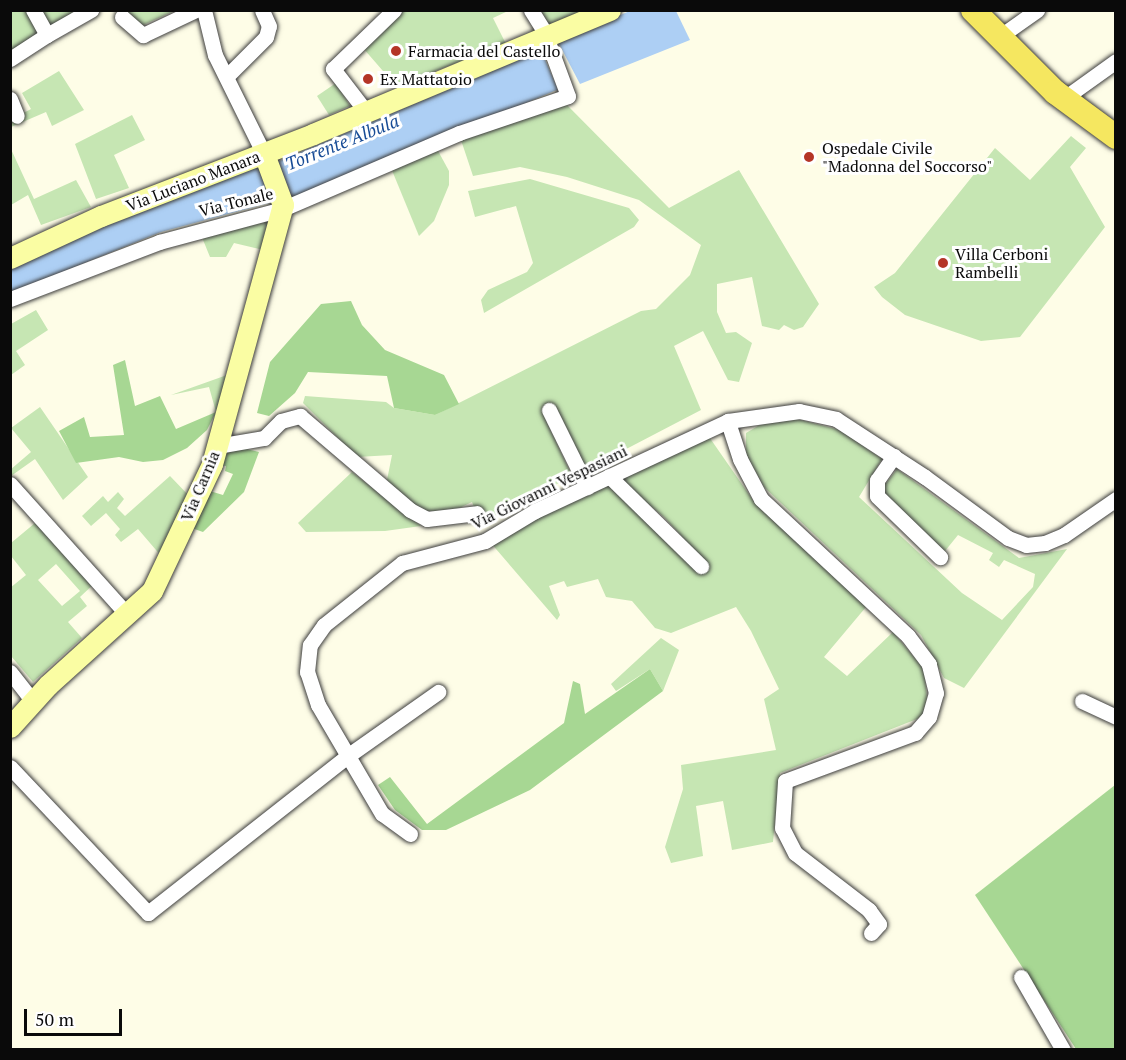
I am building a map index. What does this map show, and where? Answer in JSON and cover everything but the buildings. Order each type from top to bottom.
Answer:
[{"type":"main road","name":"Via Luciano Manara","points":[[10,258],[110,212],[266,159],[367,113],[549,44],[610,10]]},
{"type":"main road","points":[[973,10],[1063,99],[1116,137]]},
{"type":"main road","points":[[266,159],[283,207]]},
{"type":"main road","name":"Via Carnia","points":[[10,727],[33,701],[125,612],[152,591],[217,446],[283,207]]},
{"type":"street","points":[[33,10],[47,34]]},
{"type":"street","points":[[10,59],[47,34],[91,10]]},
{"type":"street","points":[[122,17],[143,35],[196,10]]},
{"type":"street","points":[[204,10],[215,55],[266,159]]},
{"type":"street","points":[[227,76],[266,37],[269,26],[262,10]]},
{"type":"street","points":[[367,113],[333,69],[394,10]]},
{"type":"street","points":[[531,10],[549,44]]},
{"type":"street","points":[[999,38],[1037,10]]},
{"type":"street","name":"Via Tonale","points":[[10,300],[159,242],[283,207],[459,133],[567,91],[549,44]]},
{"type":"street","points":[[1063,99],[1116,61]]},
{"type":"street","points":[[10,99],[17,116]]},
{"type":"street","points":[[549,410],[587,487]]},
{"type":"street","name":"Via Giovanni Vespasiani","points":[[410,834],[382,814],[346,757],[318,705],[307,672],[310,645],[324,626],[402,563],[485,541],[609,476],[728,421],[788,412],[817,413],[847,425],[1008,538],[1026,545],[1064,535],[1116,499]]},
{"type":"street","points":[[217,446],[264,438],[281,421],[300,416],[410,510],[426,519],[477,513]]},
{"type":"street","points":[[728,421],[737,452],[761,499],[908,636],[929,664],[936,693],[929,717],[915,733],[785,781],[782,828],[795,853],[869,910],[879,924],[871,933]]},
{"type":"street","points":[[894,456],[877,480],[877,496],[940,557]]},
{"type":"street","points":[[609,476],[700,566]]},
{"type":"street","points":[[10,483],[125,612]]},
{"type":"street","points":[[10,672],[33,701]]},
{"type":"street","points":[[10,767],[148,913],[346,757],[438,692]]},
{"type":"street","points":[[1082,701],[1116,717]]},
{"type":"street","points":[[1021,977],[1063,1050]]},
{"type":"green space","points":[[11,11],[33,11],[47,35],[11,59]]},
{"type":"green space","points":[[41,11],[91,11],[53,31]]},
{"type":"green space","points":[[126,11],[174,11],[141,26]]},
{"type":"green space","points":[[400,11],[508,11],[493,18],[506,44],[396,86],[363,48]]},
{"type":"green space","points":[[537,11],[583,11],[549,28]]},
{"type":"green space","points":[[59,71],[84,110],[52,126],[46,112],[11,127],[10,120],[31,109],[22,93]]},
{"type":"green space","points":[[336,83],[350,106],[329,115],[317,96]]},
{"type":"green space","points":[[565,103],[669,208],[739,170],[819,304],[803,327],[794,330],[784,325],[779,330],[762,326],[752,277],[717,284],[717,312],[726,333],[736,332],[752,343],[739,382],[728,380],[703,331],[674,346],[701,410],[586,470],[543,414],[572,476],[481,525],[472,502],[453,511],[425,511],[407,501],[387,480],[392,455],[357,457],[303,403],[305,396],[386,402],[394,408],[435,415],[641,311],[656,309],[690,275],[701,245],[639,200],[567,177],[520,167],[473,176],[461,140]]},
{"type":"green space","points":[[132,115],[145,140],[114,155],[129,188],[96,199],[75,144]]},
{"type":"green space","points":[[1071,136],[1086,148],[1070,167],[1105,227],[1020,337],[981,341],[905,315],[882,297],[874,287],[895,273],[995,148],[1030,180]]},
{"type":"green space","points":[[10,147],[34,199],[76,180],[91,207],[41,225],[28,195],[11,205]]},
{"type":"green space","points":[[437,149],[449,171],[449,185],[434,221],[419,236],[391,168]]},
{"type":"green space","points":[[530,179],[629,208],[639,220],[634,227],[484,313],[481,300],[488,290],[527,272],[533,263],[516,206],[475,217],[468,191]]},
{"type":"green space","points":[[282,209],[268,251],[234,243],[226,257],[210,257],[199,230]]},
{"type":"green space","points":[[351,301],[362,325],[385,350],[444,375],[459,404],[435,415],[394,408],[387,376],[308,372],[295,393],[269,416],[257,413],[270,362],[321,304]]},
{"type":"green space","points":[[36,310],[48,330],[16,351],[25,365],[11,375],[11,324]]},
{"type":"green space","points":[[125,360],[135,406],[160,396],[176,429],[216,412],[207,430],[187,448],[163,460],[143,462],[119,457],[76,463],[59,431],[84,417],[90,437],[124,435],[113,365]]},
{"type":"green space","points":[[227,375],[216,412],[209,387],[171,395]]},
{"type":"green space","points":[[40,407],[88,477],[63,500],[35,459],[11,476],[10,470],[31,452],[11,428]]},
{"type":"green space","points":[[797,419],[840,430],[882,459],[859,497],[962,593],[1002,620],[1033,587],[1035,574],[1004,560],[999,567],[989,560],[993,553],[958,535],[945,551],[888,504],[881,490],[897,469],[1019,558],[1067,549],[964,688],[944,678],[921,635],[764,487],[746,454],[746,433],[763,423]]},
{"type":"green space","points":[[705,431],[755,503],[866,607],[824,657],[847,676],[893,632],[924,669],[927,698],[922,717],[780,773],[773,842],[732,850],[723,801],[696,806],[703,856],[671,863],[665,847],[683,789],[681,765],[776,750],[764,699],[779,689],[751,631],[736,607],[671,633],[655,628],[632,601],[606,597],[598,579],[567,587],[564,581],[549,586],[560,615],[557,620],[490,542],[606,477],[686,541],[664,517],[612,475]]},
{"type":"green space","points":[[228,445],[259,452],[244,492],[203,532],[183,525],[200,488],[223,495],[233,474],[225,471],[226,466],[212,464]]},
{"type":"green space","points":[[352,472],[421,526],[385,531],[306,532],[298,523]]},
{"type":"green space","points":[[170,476],[194,501],[162,557],[138,529],[121,542],[115,535],[120,529],[106,513],[91,526],[82,516],[103,496],[108,502],[118,492],[124,499],[117,508],[125,516]]},
{"type":"green space","points":[[41,518],[97,581],[80,597],[87,606],[68,622],[82,638],[33,682],[11,656],[10,588],[26,575],[11,556],[11,543]],"holes":[[[56,564],[80,591],[62,606],[38,580]]]},
{"type":"green space","points":[[661,638],[679,650],[663,691],[650,669],[616,691],[611,684]]},
{"type":"green space","points":[[650,669],[663,691],[530,790],[446,830],[422,830],[395,810],[378,785],[390,777],[427,824],[564,723],[573,681],[580,684],[585,714]]},
{"type":"green space","points":[[1115,785],[1115,1049],[1076,1049],[975,895]]},
{"type":"water","points":[[632,10],[676,11],[690,40],[580,84],[558,42]]},
{"type":"water","name":"Torrente Albula","points":[[541,50],[558,90],[290,203],[273,164]]},
{"type":"water","points":[[257,164],[273,202],[161,232],[11,293],[11,262]]},
{"type":"place","name":"Farmacia del Castello","points":[[396,51]]},
{"type":"place","name":"Ex Mattatoio","points":[[368,79]]},
{"type":"place","name":"Ospedale Civile \"Madonna del Soccorso\"","points":[[809,157]]},
{"type":"place","name":"Villa Cerboni Rambelli","points":[[943,263]]}]
